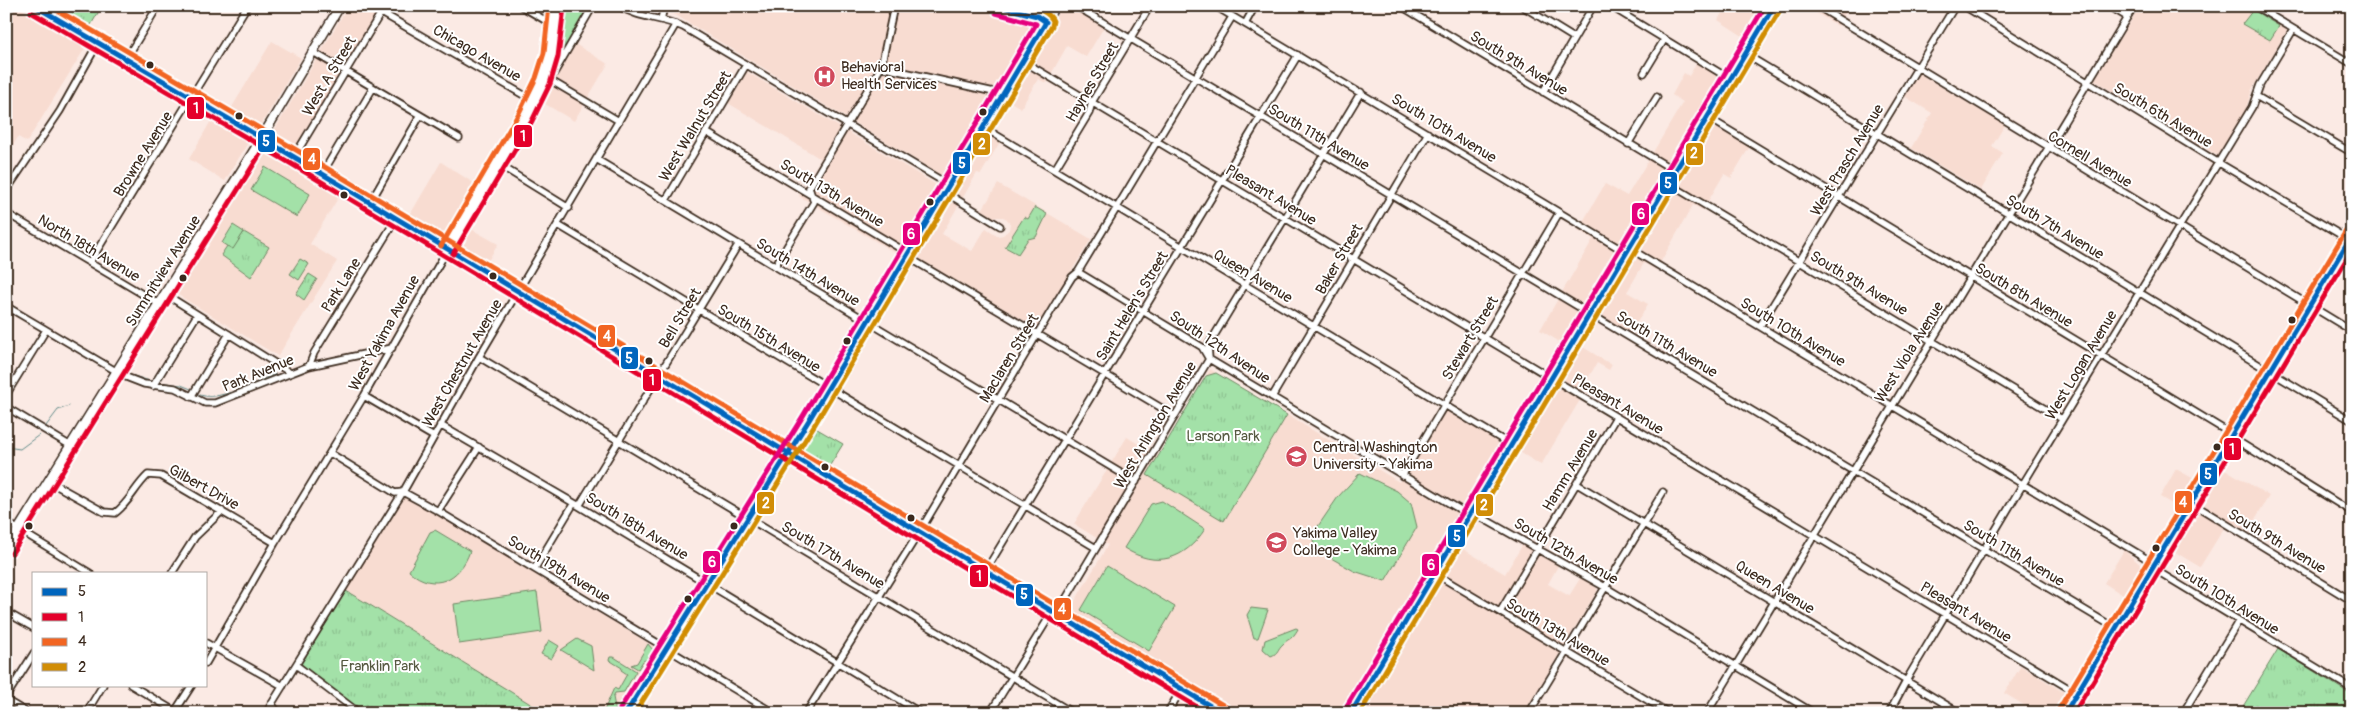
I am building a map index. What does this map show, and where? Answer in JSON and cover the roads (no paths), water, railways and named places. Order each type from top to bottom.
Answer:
[{"type":"main road","points":[[34,6],[294,157],[1222,713]]},
{"type":"main road","name":"Summitview Avenue","points":[[6,549],[50,482],[261,139],[340,6]]},
{"type":"main road","name":"West Yakima Avenue","points":[[447,250],[547,81],[557,6]]},
{"type":"main road","points":[[626,713],[828,388],[1055,6]]},
{"type":"main road","points":[[1351,713],[1774,6]]},
{"type":"street","points":[[126,59],[158,6]]},
{"type":"street","name":"Browne Avenue","points":[[90,262],[247,6]]},
{"type":"street","name":"West A Street","points":[[294,157],[347,72],[385,6]]},
{"type":"street","points":[[521,6],[555,26]]},
{"type":"street","points":[[593,6],[547,81],[619,121]]},
{"type":"street","points":[[619,6],[633,15],[676,24],[948,185],[948,194],[1000,226]]},
{"type":"street","points":[[661,20],[664,6]]},
{"type":"street","points":[[775,266],[814,202],[814,196],[809,188],[881,67],[894,6]]},
{"type":"street","points":[[998,6],[1037,16],[1046,22]]},
{"type":"street","name":"South 11th Avenue","points":[[1076,6],[2115,628]]},
{"type":"street","name":"Haynes Street","points":[[1055,170],[1090,113],[1092,102],[1150,6]]},
{"type":"street","name":"South 10th Avenue","points":[[1216,6],[1617,247],[1629,248],[2023,484],[2144,557],[2157,571],[2238,622],[2352,690]]},
{"type":"street","points":[[1245,24],[1255,6]]},
{"type":"street","name":"South 9th Avenue","points":[[1401,6],[1675,171]]},
{"type":"street","points":[[1522,6],[1574,38]]},
{"type":"street","points":[[1543,92],[1594,6]]},
{"type":"street","points":[[1610,6],[1730,79]]},
{"type":"street","name":"Cornell Avenue","points":[[1817,6],[2048,149],[2352,331]]},
{"type":"street","name":"West Prasch Avenue","points":[[1760,326],[1955,6]]},
{"type":"street","name":"South 6th Avenue","points":[[1964,6],[2219,163],[2351,239]]},
{"type":"street","points":[[2109,6],[2127,17]]},
{"type":"street","name":"West Viola Avenue","points":[[1707,713],[1891,405],[1932,341],[2134,6]]},
{"type":"street","points":[[2255,6],[2352,64]]},
{"type":"street","name":"Chicago Avenue","points":[[382,13],[534,101]]},
{"type":"street","name":"Maclaren Street","points":[[806,713],[920,531],[1072,277],[1078,272],[1118,208],[1232,17]]},
{"type":"street","name":"West Chestnut Avenue","points":[[266,713],[403,492],[479,357],[569,208],[676,24]]},
{"type":"street","name":"West Logan Avenue","points":[[1889,713],[1945,614],[2062,419],[2219,163],[2252,107],[2260,85],[2293,30]]},
{"type":"street","points":[[1644,73],[1664,40]]},
{"type":"street","points":[[6,191],[60,112],[98,43]]},
{"type":"street","points":[[313,52],[459,138]]},
{"type":"street","name":"South 7th Avenue","points":[[1746,54],[2352,421]]},
{"type":"street","name":"Saint Helen's Street","points":[[986,570],[1298,55]]},
{"type":"street","name":"Pleasant Avenue","points":[[1023,61],[2070,689],[2071,703]]},
{"type":"street","name":"West Walnut Street","points":[[666,200],[746,65]]},
{"type":"street","points":[[881,67],[1002,94]]},
{"type":"street","points":[[322,174],[373,88]]},
{"type":"street","name":"West Arlington Avenue","points":[[990,713],[1053,610],[1064,602],[1136,482],[1209,359],[1208,346],[1361,92]]},
{"type":"street","points":[[2256,96],[2352,153]]},
{"type":"street","points":[[1628,144],[1656,97]]},
{"type":"street","points":[[370,203],[420,116]]},
{"type":"street","name":"South 8th Avenue","points":[[1707,117],[2222,429],[2231,437],[2352,512]]},
{"type":"street","name":"Queen Avenue","points":[[983,127],[1511,444]]},
{"type":"street","name":"South 13th Avenue","points":[[706,132],[908,254],[913,260],[1175,416]]},
{"type":"street","name":"Baker Street","points":[[1272,397],[1428,133]]},
{"type":"street","name":"South 14th Avenue","points":[[596,159],[1136,482]]},
{"type":"street","points":[[498,164],[569,208]]},
{"type":"street","name":"South 9th Avenue","points":[[1668,183],[2062,419]]},
{"type":"street","name":"Stewart Street","points":[[1402,476],[1559,212]]},
{"type":"street","name":"North 18th Avenue","points":[[6,213],[159,304]]},
{"type":"street","name":"Park Lane","points":[[309,366],[314,353],[396,219]]},
{"type":"street","name":"South 15th Avenue","points":[[558,225],[1096,548]]},
{"type":"street","points":[[2065,713],[2190,502],[2351,239]]},
{"type":"street","name":"Bell Street","points":[[535,568],[619,442],[738,245]]},
{"type":"street","name":"West Yakima Avenue","points":[[208,660],[275,543],[364,396],[447,250]]},
{"type":"street","name":"South 12th Avenue","points":[[1078,272],[1202,347],[1209,359],[1402,476],[1469,515],[1477,514],[1606,587],[1814,713]]},
{"type":"street","points":[[165,294],[289,372]]},
{"type":"street","name":"Park Avenue","points":[[6,306],[134,381],[155,383],[175,388],[205,403],[215,403],[289,372],[309,366],[392,348]]},
{"type":"street","points":[[155,383],[197,315]]},
{"type":"street","points":[[6,395],[46,330]]},
{"type":"street","points":[[191,396],[229,334]]},
{"type":"street","name":"South 17th Avenue","points":[[479,357],[1073,713]]},
{"type":"street","points":[[364,396],[434,438]]},
{"type":"street","points":[[6,407],[71,446]]},
{"type":"street","name":"Hamm Avenue","points":[[1500,612],[1616,417]]},
{"type":"street","name":"South 18th Avenue","points":[[440,425],[577,505],[921,713]]},
{"type":"street","points":[[438,511],[479,448]]},
{"type":"street","name":"South 19th Avenue","points":[[330,453],[395,492],[403,492],[438,511],[774,713]]},
{"type":"street","name":"Gilbert Drive","points":[[50,482],[104,512],[115,513],[125,506],[139,483],[148,475],[162,476],[275,543]]},
{"type":"street","name":"Queen Avenue","points":[[1577,484],[1908,680],[1960,713]]},
{"type":"street","points":[[1529,713],[1663,492]]},
{"type":"street","name":"South 9th Avenue","points":[[2190,502],[2352,601]]},
{"type":"street","points":[[173,572],[195,538],[222,510]]},
{"type":"street","points":[[6,522],[86,572]]},
{"type":"street","name":"South 13th Avenue","points":[[1434,573],[1669,713]]},
{"type":"street","points":[[6,612],[32,627]]},
{"type":"street","points":[[2183,713],[2238,622]]},
{"type":"street","points":[[208,644],[282,686]]},
{"type":"street","points":[[28,713],[6,699],[32,656]]},
{"type":"street","points":[[296,665],[360,713]]},
{"type":"street","points":[[86,713],[102,686]]},
{"type":"street","points":[[133,686],[176,712],[191,686]]},
{"type":"street","points":[[1167,713],[1182,689]]},
{"type":"street","points":[[2071,703],[2088,713]]},
{"type":"street","points":[[271,704],[280,713]]},
{"type":"waterway","points":[[198,394],[206,396],[226,394],[275,374]]},
{"type":"waterway","points":[[134,376],[153,382]]},
{"type":"waterway","points":[[157,382],[181,385],[191,389]]},
{"type":"waterway","points":[[46,426],[58,410],[69,406]]},
{"type":"waterway","points":[[6,447],[20,449],[39,435]]},
{"type":"place","name":"Behavioral Health Services","points":[[825,76]]},
{"type":"place","name":"Central Washington University - Yakima","points":[[1297,456]]},
{"type":"place","name":"Yakima Valley College - Yakima","points":[[1277,542]]},
{"type":"park label","name":"Larson Park","points":[[1223,436]]},
{"type":"park label","name":"Franklin Park","points":[[380,666]]}]
